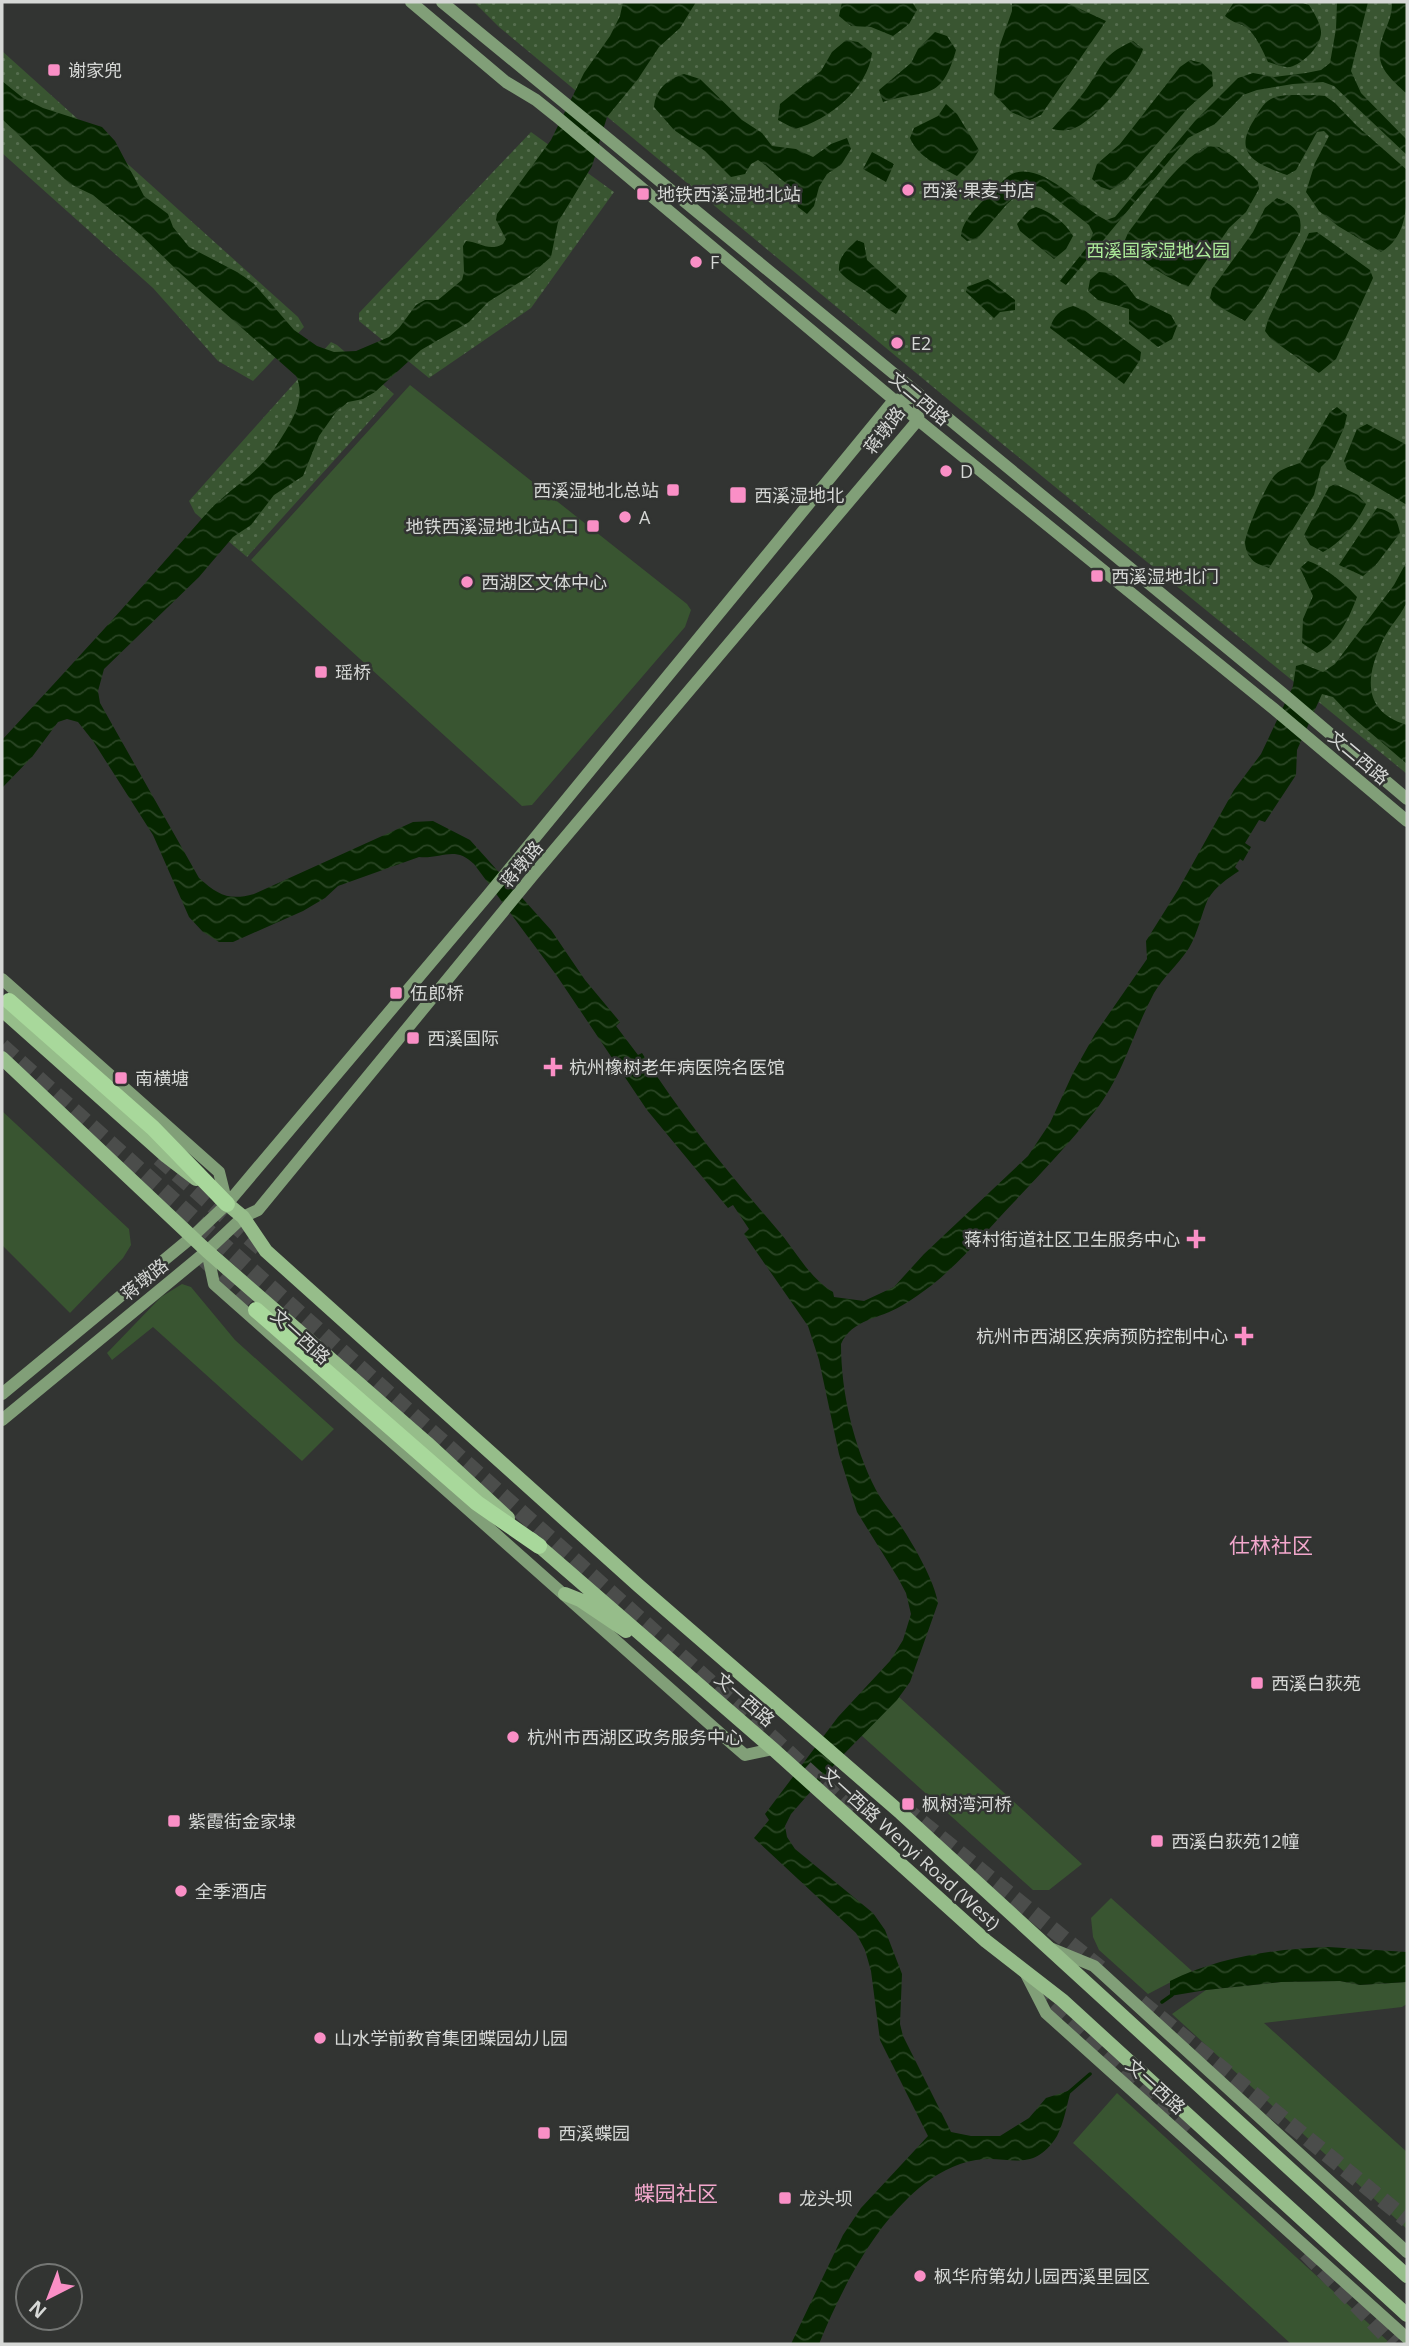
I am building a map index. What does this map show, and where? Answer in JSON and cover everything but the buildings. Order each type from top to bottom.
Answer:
[{"type":"highway","points":[[5,1006],[153,1128],[227,1204]]},
{"type":"highway","points":[[256,1310],[456,1486],[539,1546]]},
{"type":"main road","name":"文二西路","points":[[411,2],[506,82],[556,116],[918,420],[1274,709],[1407,821]]},
{"type":"main road","name":"文二西路","points":[[442,2],[1282,693],[1407,799]]},
{"type":"main road","name":"蒋墩路","points":[[2,1394],[192,1237],[227,1204],[488,895],[894,400],[920,397],[918,420],[534,874],[258,1210],[243,1217],[207,1251],[2,1420]]},
{"type":"main road","points":[[2,979],[219,1172],[227,1204]]},
{"type":"main road","name":"文一西路","points":[[2,1058],[207,1251],[427,1443],[539,1546],[773,1749]]},
{"type":"main road","name":"文一西路","points":[[227,1204],[243,1217],[266,1251],[639,1587],[812,1735]]},
{"type":"main road","name":"文一西路","points":[[207,1251],[214,1284],[746,1755],[773,1749]]},
{"type":"main road","points":[[565,1594],[580,1600],[623,1630],[647,1639]]},
{"type":"main road","name":"文一西路 Wenyi Road (West)","points":[[812,1735],[845,1765]]},
{"type":"main road","name":"文一西路 Wenyi Road (West)","points":[[773,1749],[986,1941],[1025,1972]]},
{"type":"main road","name":"文一西路","points":[[845,1765],[1407,2276]]},
{"type":"main road","name":"文一西路","points":[[1047,1947],[1094,1966],[1407,2252]]},
{"type":"main road","name":"文一西路","points":[[1025,1972],[1062,2000],[1407,2315]]},
{"type":"main road","name":"文一西路","points":[[1025,1972],[1046,2013],[1407,2338]]},
{"type":"green space","name":"西溪国家湿地公园","points":[[474,2],[1407,2],[1407,774],[962,411],[499,27]]},
{"type":"green space","points":[[2,51],[298,317],[304,327],[253,381],[218,361],[153,288],[2,153]]},
{"type":"green space","points":[[531,132],[614,192],[531,308],[429,378],[359,321],[359,313]]},
{"type":"green space","points":[[331,342],[394,394],[247,557],[195,513],[189,501]]},
{"type":"green space","name":"西湖区文体中心","points":[[410,385],[687,604],[691,610],[685,627],[532,805],[522,806],[251,560]]},
{"type":"green space","points":[[2,1111],[129,1229],[131,1245],[123,1258],[70,1313],[2,1245]]},
{"type":"green space","points":[[182,1284],[191,1287],[235,1340],[334,1429],[302,1461],[153,1327],[112,1360],[107,1353],[161,1297]]},
{"type":"green space","points":[[899,1697],[1082,1864],[1049,1890],[1033,1890],[861,1735]]},
{"type":"green space","points":[[1111,1898],[1192,1971],[1148,1994],[1099,1950],[1093,1937],[1091,1918]]},
{"type":"green space","points":[[1340,1981],[1360,1985],[1407,1982],[1407,2004],[1402,2007],[1264,2023],[1407,2152],[1407,2229],[1172,2014],[1206,1990],[1281,1982]]},
{"type":"green space","points":[[1117,2093],[1391,2344],[1291,2344],[1073,2143]]},
{"type":"water","points":[[623,2],[696,2],[680,28],[659,47],[638,79],[607,117],[592,166],[558,222],[551,257],[528,277],[488,302],[469,322],[421,350],[375,392],[363,399],[348,402],[336,412],[319,436],[303,476],[274,495],[251,525],[233,537],[199,577],[104,669],[98,691],[100,703],[199,878],[212,889],[224,895],[238,897],[254,894],[413,822],[433,821],[470,840],[551,930],[585,980],[620,1022],[616,1026],[638,1055],[642,1053],[706,1143],[809,1271],[833,1292],[834,1297],[864,1301],[894,1287],[924,1254],[1028,1156],[1050,1123],[1095,1034],[1147,959],[1146,941],[1234,790],[1261,754],[1293,686],[1296,666],[1303,664],[1323,672],[1335,664],[1394,585],[1407,561],[1406,604],[1387,632],[1376,655],[1371,681],[1375,703],[1382,712],[1407,725],[1407,764],[1333,697],[1322,694],[1297,750],[1296,775],[1265,822],[1259,820],[1245,843],[1251,847],[1243,861],[1240,859],[1235,867],[1239,871],[1218,887],[1208,899],[1192,942],[1154,993],[1113,1083],[1095,1111],[1045,1169],[943,1276],[905,1304],[859,1324],[841,1344],[846,1400],[861,1456],[876,1490],[923,1563],[938,1603],[910,1682],[897,1700],[842,1756],[791,1814],[785,1826],[787,1837],[795,1849],[873,1913],[885,1930],[902,1974],[900,2024],[903,2036],[951,2132],[971,2136],[1000,2136],[1029,2118],[1046,2098],[1071,2090],[1057,2136],[1039,2155],[1030,2159],[988,2159],[961,2164],[931,2179],[902,2204],[860,2260],[837,2302],[819,2344],[791,2344],[843,2235],[861,2208],[928,2136],[880,2040],[871,1971],[865,1950],[856,1933],[754,1838],[769,1820],[765,1814],[838,1717],[890,1661],[903,1640],[911,1614],[906,1593],[857,1512],[839,1454],[819,1360],[808,1326],[744,1234],[749,1229],[733,1205],[728,1208],[647,1110],[557,976],[467,858],[454,854],[419,857],[338,886],[325,898],[303,911],[233,942],[219,942],[203,932],[189,917],[153,835],[78,722],[67,719],[58,722],[32,757],[2,788],[2,740],[206,514],[267,458],[291,423],[300,395],[296,376],[141,235],[93,195],[70,184],[2,119],[2,81],[23,98],[43,108],[102,127],[115,141],[144,196],[168,214],[173,227],[189,247],[239,273],[254,284],[294,330],[317,346],[334,352],[356,351],[389,337],[416,305],[425,300],[438,300],[462,280],[463,246],[466,241],[488,247],[503,244],[506,239],[496,220],[497,214],[551,140],[584,73],[610,36],[620,16]]},
{"type":"water","points":[[842,2],[912,2],[917,10],[909,24],[893,36],[871,27],[851,26],[839,16]]},
{"type":"water","points":[[1012,2],[1065,2],[1106,21],[1041,115],[1030,120],[1011,112],[994,94],[1000,45],[1012,11]]},
{"type":"water","points":[[1234,2],[1299,2],[1309,5],[1321,31],[1319,42],[1301,62],[1290,67],[1268,62],[1250,30],[1225,16]]},
{"type":"water","points":[[1337,2],[1368,2],[1351,71],[1361,93],[1407,140],[1407,155],[1334,86],[1323,82],[1257,90],[1243,95],[1215,124],[1188,138],[1066,285],[1060,281],[1088,246],[1093,233],[1089,225],[1041,187],[1029,185],[1007,204],[977,239],[967,241],[961,236],[967,219],[980,204],[1009,176],[1024,171],[1048,179],[1106,220],[1115,217],[1195,121],[1238,78],[1253,73],[1274,77],[1306,73],[1321,70],[1330,63]]},
{"type":"water","points":[[1392,2],[1407,2],[1407,94],[1391,79],[1380,58]]},
{"type":"water","points":[[935,32],[947,36],[956,50],[944,79],[930,91],[883,102],[879,90],[911,63],[918,49]]},
{"type":"water","points":[[846,40],[858,42],[872,53],[869,66],[855,90],[833,110],[808,125],[795,129],[778,120],[780,104],[821,71],[832,52]]},
{"type":"water","points":[[1133,41],[1143,49],[1139,58],[1123,83],[1101,108],[1079,126],[1067,130],[1052,129],[1088,87],[1106,59]]},
{"type":"water","points":[[1190,60],[1202,63],[1212,72],[1213,86],[1188,108],[1123,183],[1110,190],[1101,187],[1092,179],[1097,164],[1120,144],[1180,67]]},
{"type":"water","points":[[684,74],[700,79],[742,120],[762,133],[772,146],[796,149],[813,157],[831,144],[847,138],[851,149],[841,165],[827,174],[819,187],[814,206],[807,214],[798,207],[794,188],[758,160],[751,164],[745,174],[731,177],[705,151],[674,130],[654,107],[663,86]]},
{"type":"water","points":[[1281,96],[1325,96],[1335,103],[1407,170],[1406,206],[1402,227],[1397,237],[1381,252],[1319,211],[1306,192],[1315,163],[1329,136],[1324,131],[1317,132],[1296,170],[1287,175],[1257,162],[1247,149],[1248,132],[1259,111],[1268,101]]},
{"type":"water","points":[[946,104],[957,114],[979,150],[957,176],[924,156],[910,138],[914,128],[938,116]]},
{"type":"water","points":[[1207,146],[1219,147],[1235,158],[1258,182],[1259,189],[1246,212],[1229,228],[1188,287],[1145,262],[1125,240],[1173,174]]},
{"type":"water","points":[[872,152],[894,164],[886,182],[863,169]]},
{"type":"water","points":[[1277,198],[1296,210],[1301,225],[1300,232],[1263,298],[1245,321],[1216,305],[1210,298],[1212,289],[1253,232],[1265,208]]},
{"type":"water","points":[[1036,207],[1057,218],[1073,236],[1066,249],[1054,259],[1020,231],[1017,224],[1029,210]]},
{"type":"water","points":[[1317,232],[1370,270],[1373,278],[1336,359],[1319,373],[1271,339],[1265,331],[1309,233]]},
{"type":"water","points":[[857,240],[864,243],[867,260],[907,296],[896,314],[839,271],[842,257]]},
{"type":"water","points":[[1099,272],[1111,273],[1126,284],[1136,298],[1171,315],[1177,326],[1172,339],[1158,347],[1129,324],[1129,309],[1098,300],[1088,291],[1090,280]]},
{"type":"water","points":[[988,279],[1015,300],[1015,310],[1000,312],[994,318],[966,292],[967,287]]},
{"type":"water","points":[[1073,306],[1084,310],[1141,352],[1140,360],[1124,384],[1050,328],[1058,314]]},
{"type":"water","points":[[1337,407],[1347,415],[1344,428],[1330,458],[1321,467],[1314,495],[1269,568],[1256,563],[1248,554],[1246,536],[1271,480],[1278,473],[1300,463],[1330,412]]},
{"type":"water","points":[[1367,424],[1407,445],[1407,505],[1347,469],[1344,461],[1357,429]]},
{"type":"water","points":[[1335,484],[1358,495],[1366,504],[1348,532],[1323,552],[1310,545],[1304,535],[1329,487]]},
{"type":"water","points":[[1377,508],[1393,516],[1400,533],[1375,566],[1363,576],[1339,565]]},
{"type":"water","points":[[1308,561],[1334,576],[1357,597],[1337,636],[1317,653],[1302,643],[1303,619],[1313,596],[1300,568]]},
{"type":"water","points":[[1328,1947],[1407,1952],[1407,1982],[1360,1985],[1340,1981],[1281,1982],[1170,1996],[1170,1981],[1227,1960],[1267,1952]]},
{"type":"waterway","points":[[1162,2002],[1172,1995]]},
{"type":"waterway","points":[[1068,2093],[1090,2074]]},
{"type":"tunnel","points":[[2,1046],[856,1815]]},
{"type":"tunnel","points":[[159,1158],[263,1250]]},
{"type":"tunnel","points":[[204,1259],[256,1310]]},
{"type":"tunnel","points":[[903,1807],[1100,1968]]},
{"type":"tunnel","points":[[1037,1987],[1192,2137]]},
{"type":"tunnel","points":[[1141,2002],[1407,2220]]},
{"type":"tunnel","points":[[1306,2253],[1394,2344]]},
{"type":"place","name":"谢家兜","points":[[54,70]]},
{"type":"place","name":"西溪·果麦书店","points":[[908,190]]},
{"type":"place","name":"地铁西溪湿地北站","points":[[643,194]]},
{"type":"place","name":"F","points":[[696,262]]},
{"type":"place","name":"E2","points":[[897,343]]},
{"type":"place","name":"D","points":[[946,471]]},
{"type":"place","name":"西溪湿地北总站","points":[[673,490]]},
{"type":"place","name":"西溪湿地北","points":[[738,495]]},
{"type":"place","name":"A","points":[[625,517]]},
{"type":"place","name":"地铁西溪湿地北站A口","points":[[593,526]]},
{"type":"place","name":"西溪湿地北门","points":[[1097,576]]},
{"type":"place","name":"西湖区文体中心","points":[[467,582]]},
{"type":"place","name":"瑶桥","points":[[321,672]]},
{"type":"place","name":"伍郎桥","points":[[396,993]]},
{"type":"place","name":"西溪国际","points":[[413,1038]]},
{"type":"place","name":"杭州橡树老年病医院名医馆","points":[[553,1067]]},
{"type":"place","name":"南横塘","points":[[121,1078]]},
{"type":"place","name":"蒋村街道社区卫生服务中心","points":[[1196,1239]]},
{"type":"place","name":"杭州市西湖区疾病预防控制中心","points":[[1244,1336]]},
{"type":"place","name":"西溪白荻苑","points":[[1257,1683]]},
{"type":"place","name":"杭州市西湖区政务服务中心","points":[[513,1737]]},
{"type":"place","name":"枫树湾河桥","points":[[908,1804]]},
{"type":"place","name":"紫霞街金家埭","points":[[174,1821]]},
{"type":"place","name":"西溪白荻苑12幢","points":[[1157,1841]]},
{"type":"place","name":"全季酒店","points":[[181,1891]]},
{"type":"place","name":"山水学前教育集团蝶园幼儿园","points":[[320,2038]]},
{"type":"place","name":"西溪蝶园","points":[[544,2133]]},
{"type":"place","name":"龙头坝","points":[[785,2198]]},
{"type":"place","name":"枫华府第幼儿园西溪里园区","points":[[920,2276]]},
{"type":"district","name":"仕林社区","points":[[1271,1545]]},
{"type":"district","name":"蝶园社区","points":[[676,2193]]}]
